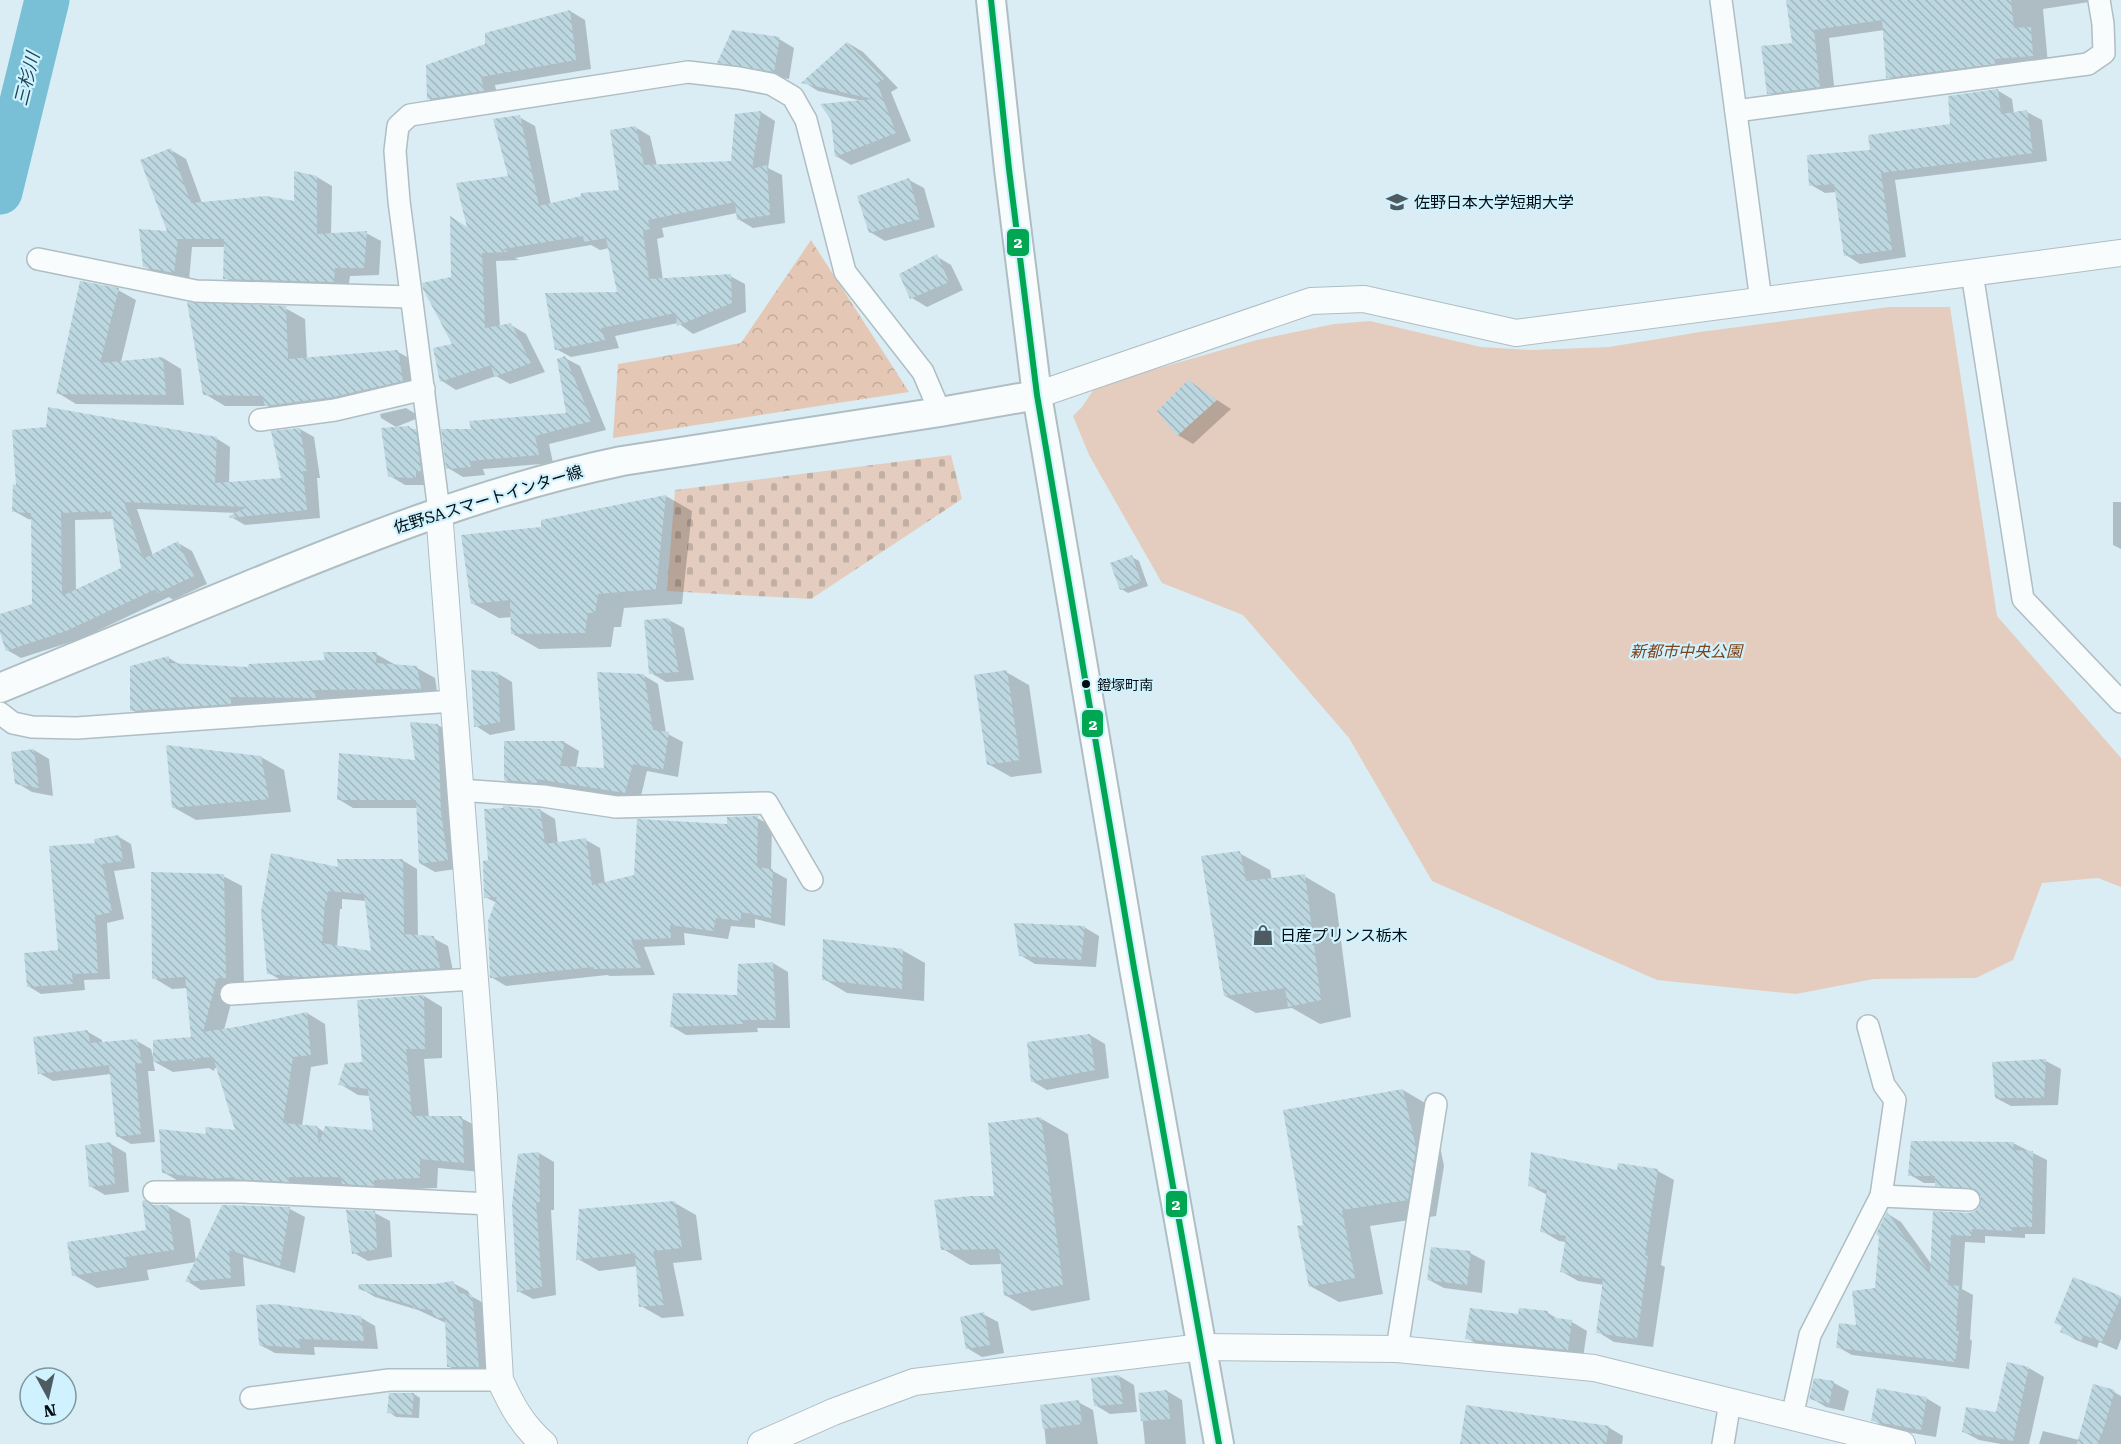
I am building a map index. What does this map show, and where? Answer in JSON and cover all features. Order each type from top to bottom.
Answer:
[{"type":"main road","points":[[991,0],[1037,394],[1134,968],[1219,1444]]},
{"type":"main road","name":"佐野SAスマートインター線","points":[[0,688],[318,557],[439,511],[529,483],[622,461],[940,412],[1037,394]]},
{"type":"street","points":[[1721,0],[1761,301]]},
{"type":"street","points":[[1736,111],[2088,64],[2104,53],[2099,0]]},
{"type":"street","points":[[544,1444],[530,1432],[518,1415],[500,1380],[490,1204],[439,511],[399,201],[395,151],[398,126],[410,115],[688,72],[771,84],[793,97],[806,120],[845,272],[923,372],[940,412]]},
{"type":"street","points":[[1037,394],[1311,301],[1364,299],[1516,333],[2121,253]]},
{"type":"street","points":[[38,259],[196,291],[411,297]]},
{"type":"street","points":[[1972,273],[2023,599],[2121,702]]},
{"type":"street","points":[[260,420],[334,410],[424,389]]},
{"type":"street","points":[[0,713],[13,723],[32,727],[77,728],[453,701]]},
{"type":"street","points":[[459,790],[543,796],[616,807],[767,803],[812,880]]},
{"type":"street","points":[[231,994],[474,979]]},
{"type":"street","points":[[1792,1417],[1810,1335],[1881,1196],[1895,1100],[1884,1085],[1868,1026]]},
{"type":"street","points":[[1397,1349],[1436,1104]]},
{"type":"street","points":[[154,1192],[243,1192],[490,1204]]},
{"type":"street","points":[[1881,1196],[1969,1200]]},
{"type":"street","points":[[761,1444],[833,1412],[914,1382],[1202,1347],[1397,1349],[1594,1368],[1902,1444]]},
{"type":"street","points":[[250,1398],[389,1380],[500,1380]]},
{"type":"street","points":[[1722,1444],[1730,1402]]},
{"type":"green space","points":[[811,240],[909,392],[613,438],[618,364],[741,343]]},
{"type":"green space","name":"新都市中央公園","points":[[1889,307],[1950,307],[1997,616],[2121,758],[2121,887],[2098,878],[2042,883],[2013,960],[1976,978],[1874,979],[1796,994],[1657,980],[1432,881],[1349,738],[1243,615],[1162,583],[1089,455],[1073,416],[1096,386],[1257,340],[1334,324],[1370,321],[1481,347],[1531,350],[1609,347],[1700,332]]},
{"type":"green space","points":[[951,455],[962,499],[811,599],[667,591],[675,490]]},
{"type":"building","points":[[1786,0],[2011,0],[2014,28],[2031,27],[2033,56],[1994,59],[1995,64],[1886,78],[1882,20],[1814,30],[1820,87],[1767,94],[1761,46],[1792,43]]},
{"type":"building","points":[[570,10],[576,60],[481,77],[484,91],[427,99],[426,65],[485,44],[485,33]]},
{"type":"building","points":[[732,30],[780,37],[774,72],[717,63]]},
{"type":"building","points":[[847,42],[884,79],[877,83],[896,133],[835,157],[831,120],[820,104],[873,99],[801,83]]},
{"type":"building","points":[[1998,89],[2001,114],[2027,110],[2033,153],[1881,173],[1892,250],[1844,256],[1834,184],[1809,186],[1807,155],[1870,150],[1868,135],[1950,124],[1948,96]]},
{"type":"building","points":[[761,111],[752,169],[767,165],[770,215],[737,220],[735,202],[648,220],[650,229],[643,231],[649,279],[731,274],[732,303],[677,326],[676,313],[601,328],[605,340],[555,350],[545,293],[617,292],[606,238],[584,242],[583,236],[503,249],[508,252],[482,253],[485,328],[511,323],[531,363],[494,377],[491,365],[440,382],[433,348],[452,344],[422,283],[451,277],[450,216],[467,227],[456,183],[508,176],[493,119],[520,115],[539,206],[581,196],[581,193],[619,190],[610,130],[636,126],[644,165],[731,161],[735,114]]},
{"type":"building","points":[[171,148],[191,203],[266,196],[294,201],[294,171],[317,176],[317,234],[367,231],[364,268],[335,268],[334,282],[223,279],[224,239],[178,239],[174,273],[143,267],[139,229],[167,231],[140,160]]},
{"type":"building","points":[[909,178],[920,219],[869,233],[857,196]]},
{"type":"building","points":[[937,254],[949,282],[910,299],[899,274]]},
{"type":"building","points":[[80,281],[119,288],[100,363],[163,357],[166,395],[56,394]]},
{"type":"building","points":[[187,302],[286,306],[288,359],[398,350],[403,381],[333,397],[265,406],[262,396],[203,395]]},
{"type":"building","points":[[565,356],[592,421],[535,436],[539,455],[469,461],[471,467],[446,469],[441,429],[471,429],[469,421],[566,413],[557,359]]},
{"type":"building","points":[[1188,380],[1217,400],[1177,436],[1157,411]]},
{"type":"building","points":[[48,407],[217,437],[215,483],[281,478],[271,431],[300,428],[307,471],[303,471],[307,510],[230,518],[229,516],[247,507],[124,502],[143,559],[178,541],[194,576],[158,593],[156,589],[66,631],[6,651],[0,633],[0,614],[32,604],[31,513],[12,512],[13,484],[16,485],[12,430],[46,427]],"holes":[[[98,511],[99,513],[111,511],[121,568],[62,596],[61,513]]]},
{"type":"building","points":[[409,426],[410,429],[416,429],[421,471],[416,472],[416,478],[388,477],[381,428]]},
{"type":"building","points":[[666,495],[656,589],[598,594],[595,613],[588,613],[585,633],[511,634],[510,600],[471,604],[461,535],[541,527],[541,520]]},
{"type":"building","points":[[1132,555],[1141,582],[1120,590],[1110,563]]},
{"type":"building","points":[[669,618],[679,672],[649,674],[644,620]]},
{"type":"building","points":[[323,652],[377,652],[376,663],[417,666],[421,689],[314,690],[316,698],[231,697],[231,704],[130,711],[130,666],[169,656],[169,663],[248,667],[249,664],[325,660]]},
{"type":"building","points":[[471,670],[498,672],[500,722],[474,727]]},
{"type":"building","points":[[1007,670],[1020,760],[987,765],[974,675]]},
{"type":"building","points":[[597,672],[644,674],[653,730],[669,732],[663,770],[633,764],[625,793],[537,779],[537,783],[504,780],[504,741],[565,741],[560,766],[604,768]]},
{"type":"building","points":[[410,722],[438,724],[441,813],[448,860],[419,864],[416,800],[337,800],[339,753],[415,760]]},
{"type":"building","points":[[166,745],[261,756],[269,799],[172,808]]},
{"type":"building","points":[[34,749],[39,788],[15,784],[11,752]]},
{"type":"building","points":[[503,806],[540,809],[545,844],[586,838],[592,885],[634,875],[637,819],[727,824],[727,817],[758,816],[757,867],[773,869],[771,918],[741,912],[741,921],[716,918],[713,931],[670,925],[671,938],[631,940],[641,968],[594,969],[593,967],[490,978],[488,921],[497,897],[484,898],[483,861],[488,860],[484,809],[503,808]]},
{"type":"building","points":[[119,835],[123,861],[102,864],[112,912],[95,916],[98,973],[72,974],[73,984],[27,987],[24,953],[58,950],[49,846],[95,843],[94,839]]},
{"type":"building","name":"日産プリンス栃木","points":[[1240,851],[1246,881],[1305,874],[1321,1000],[1288,1007],[1285,988],[1224,996],[1201,856]]},
{"type":"building","points":[[271,853],[338,867],[337,859],[403,859],[404,934],[434,936],[440,968],[302,977],[267,974],[261,912]],"holes":[[[328,891],[364,894],[371,951],[322,943],[325,901],[327,901]]]},
{"type":"building","points":[[151,872],[224,874],[226,978],[217,978],[203,1032],[307,1012],[311,1055],[293,1057],[283,1123],[317,1126],[319,1144],[325,1126],[373,1130],[368,1089],[338,1085],[345,1063],[362,1062],[357,1000],[424,995],[425,1049],[406,1049],[412,1116],[462,1116],[464,1163],[420,1159],[420,1178],[374,1180],[374,1186],[342,1184],[341,1177],[289,1177],[290,1182],[234,1179],[235,1177],[212,1179],[162,1173],[159,1129],[206,1134],[205,1127],[235,1130],[213,1057],[197,1058],[196,1061],[193,1059],[153,1062],[153,1040],[191,1037],[185,977],[152,979]]},
{"type":"building","points":[[1014,923],[1085,926],[1081,960],[1019,956]]},
{"type":"building","points":[[823,939],[903,949],[902,989],[822,980]]},
{"type":"building","points":[[773,962],[776,1020],[743,1020],[743,1024],[670,1027],[673,993],[737,995],[738,964]]},
{"type":"building","points":[[88,1030],[90,1043],[137,1039],[142,1063],[135,1064],[141,1134],[116,1137],[109,1065],[38,1074],[33,1037]]},
{"type":"building","points":[[1090,1034],[1095,1070],[1031,1082],[1027,1042]]},
{"type":"building","points":[[2046,1059],[2044,1098],[1995,1098],[1992,1062]]},
{"type":"building","points":[[1403,1089],[1416,1148],[1408,1200],[1342,1210],[1355,1278],[1309,1287],[1297,1226],[1303,1225],[1283,1110]]},
{"type":"building","points":[[1041,1117],[1063,1285],[1004,1296],[999,1249],[941,1250],[934,1200],[994,1196],[988,1123]]},
{"type":"building","points":[[1911,1141],[2014,1142],[2013,1150],[2033,1151],[2032,1227],[2012,1227],[2012,1231],[1972,1229],[1971,1236],[1951,1235],[1948,1285],[1959,1286],[1956,1331],[1959,1331],[1955,1362],[1836,1348],[1839,1323],[1856,1325],[1852,1291],[1875,1288],[1879,1236],[1876,1234],[1887,1212],[1930,1273],[1933,1211],[1969,1213],[1980,1206],[1981,1195],[1975,1189],[1935,1186],[1935,1176],[1908,1176]]},
{"type":"building","points":[[111,1142],[115,1184],[89,1187],[85,1145]]},
{"type":"building","points":[[539,1152],[540,1202],[536,1202],[542,1287],[517,1292],[512,1205],[518,1154]]},
{"type":"building","points":[[1531,1152],[1617,1170],[1618,1163],[1658,1169],[1645,1255],[1648,1256],[1637,1339],[1596,1333],[1603,1279],[1560,1272],[1566,1236],[1540,1232],[1547,1190],[1528,1186]]},
{"type":"building","points":[[145,1200],[153,1205],[168,1205],[174,1250],[125,1257],[127,1267],[72,1276],[67,1242],[146,1230],[142,1201]]},
{"type":"building","points":[[675,1201],[682,1248],[653,1251],[664,1305],[639,1307],[635,1253],[576,1260],[579,1209]]},
{"type":"building","points":[[222,1205],[290,1207],[280,1266],[229,1250],[231,1278],[185,1282]]},
{"type":"building","points":[[346,1210],[375,1211],[377,1249],[352,1254]]},
{"type":"building","points":[[1431,1247],[1471,1251],[1467,1285],[1427,1280]]},
{"type":"building","points":[[2073,1277],[2121,1296],[2102,1342],[2084,1335],[2081,1341],[2060,1332],[2062,1326],[2054,1323]]},
{"type":"building","points":[[453,1281],[459,1293],[472,1295],[479,1367],[447,1367],[445,1318],[434,1318],[432,1310],[413,1308],[414,1306],[358,1289],[359,1284],[434,1284]]},
{"type":"building","points":[[275,1304],[361,1316],[364,1341],[299,1339],[300,1348],[259,1345],[256,1305]]},
{"type":"building","points":[[1470,1308],[1518,1314],[1519,1308],[1548,1311],[1548,1317],[1572,1320],[1568,1350],[1465,1339]]},
{"type":"building","points":[[984,1312],[990,1345],[966,1349],[960,1317]]},
{"type":"building","points":[[2007,1362],[2029,1367],[2013,1441],[1962,1432],[1966,1407],[1996,1412]]},
{"type":"building","points":[[1119,1375],[1123,1404],[1094,1406],[1091,1378]]},
{"type":"building","points":[[1814,1378],[1834,1381],[1829,1404],[1809,1399]]},
{"type":"building","points":[[2093,1384],[2115,1390],[2098,1444],[2077,1444]]},
{"type":"building","points":[[1877,1388],[1927,1397],[1921,1430],[1871,1421]]},
{"type":"building","points":[[1167,1390],[1170,1419],[1141,1421],[1138,1393]]},
{"type":"building","points":[[389,1393],[414,1393],[412,1415],[387,1413]]},
{"type":"building","points":[[1079,1400],[1082,1424],[1043,1429],[1040,1405]]},
{"type":"building","points":[[1466,1405],[1609,1426],[1606,1444],[1460,1444]]},
{"type":"waterway","name":"三杉川","points":[[0,192],[47,0]]},
{"type":"transit line","name":"2","points":[[991,0],[1037,395],[1134,968],[1219,1444]]},
{"type":"place","name":"佐野日本大学短期大学","points":[[1397,202]]},
{"type":"place","name":"鐙塚町南","points":[[1086,684]]},
{"type":"place","name":"日産プリンス栃木","points":[[1263,935]]}]
